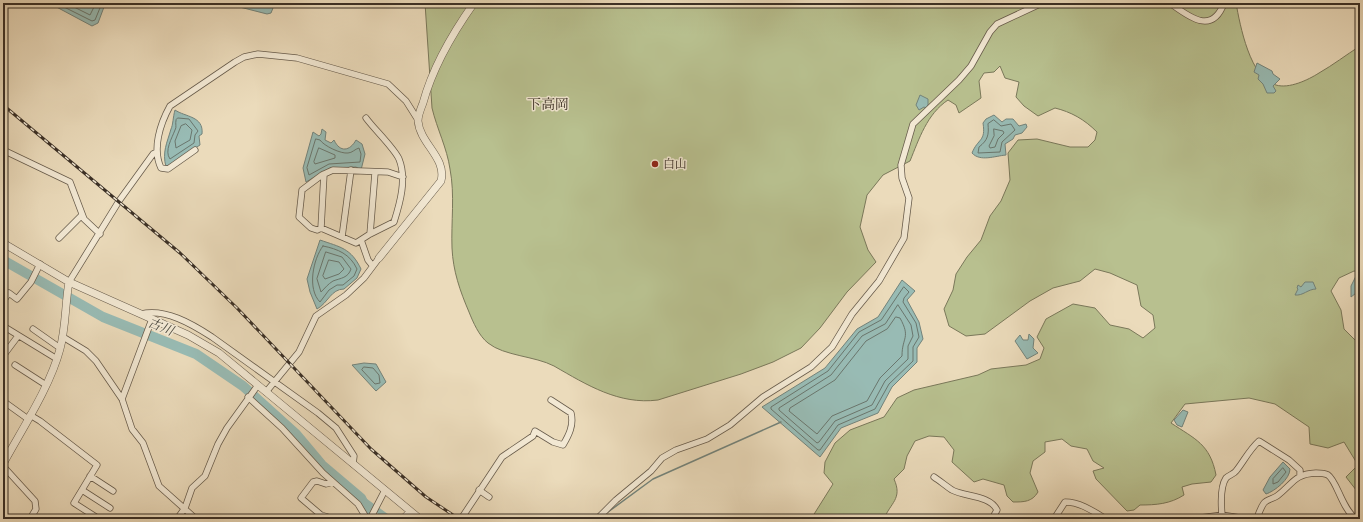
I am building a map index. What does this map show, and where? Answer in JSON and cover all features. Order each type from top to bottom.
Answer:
[{"type":"street","points":[[418,120],[431,76],[439,59],[457,27],[474,3]]},
{"type":"street","points":[[597,519],[616,500],[651,471],[662,458],[676,450],[707,439],[730,425],[763,396],[811,367],[832,347],[852,314],[879,281],[904,238],[910,198],[902,178],[901,165],[913,124],[917,118],[943,97],[971,66],[990,32],[997,24],[1042,3]]},
{"type":"street","points":[[1170,3],[1194,19],[1204,21],[1216,16],[1224,3]]},
{"type":"street","points":[[195,150],[165,170],[161,168],[157,160],[157,152],[164,116],[170,106],[235,62],[244,57],[258,54],[297,58],[388,84],[406,101],[418,120],[422,133],[442,166],[442,178],[431,194],[372,265],[364,278],[346,295],[316,316],[302,347],[266,392]]},
{"type":"street","points":[[366,118],[399,159],[403,177],[401,196],[394,222],[356,243],[321,228],[317,230],[311,228],[299,217],[302,190],[324,174],[333,170],[351,170],[375,173],[388,172],[403,177]]},
{"type":"street","points":[[3,150],[70,182],[84,219],[100,234]]},
{"type":"street","points":[[30,519],[36,509],[34,501],[3,465],[46,385],[57,359],[63,337],[69,282],[119,201],[153,154],[157,152]]},
{"type":"street","points":[[342,238],[351,170]]},
{"type":"street","points":[[370,234],[375,173]]},
{"type":"street","points":[[321,228],[324,174]]},
{"type":"street","points":[[59,238],[82,215]]},
{"type":"street","points":[[361,240],[368,260],[372,265]]},
{"type":"street","points":[[3,243],[69,282],[152,319],[204,344],[219,353],[256,387],[266,392],[420,519]]},
{"type":"street","points":[[3,301],[8,293],[17,299],[31,282],[40,264]]},
{"type":"street","points":[[140,314],[155,311],[199,328],[336,428],[354,456],[353,464]]},
{"type":"street","points":[[122,399],[152,319]]},
{"type":"street","points":[[3,326],[57,359]]},
{"type":"street","points":[[33,329],[60,348]]},
{"type":"street","points":[[3,356],[18,336]]},
{"type":"street","points":[[63,337],[86,351],[96,361],[122,399],[132,429],[143,443],[159,486],[196,519]]},
{"type":"street","points":[[15,364],[46,385]]},
{"type":"street","points":[[177,519],[185,508],[192,488],[205,476],[218,444],[248,396],[256,387]]},
{"type":"street","points":[[248,396],[282,428],[323,473],[358,504],[367,519]]},
{"type":"street","points":[[461,519],[502,457],[533,436],[535,431],[553,442],[563,445],[573,421],[571,413],[551,400]]},
{"type":"street","points":[[3,401],[29,417],[40,421],[97,465],[74,503],[99,519]]},
{"type":"street","points":[[1222,515],[1221,501],[1224,482],[1227,477],[1235,472],[1251,448],[1259,441],[1289,460],[1300,470],[1300,476]]},
{"type":"street","points":[[1253,519],[1257,518],[1263,504],[1276,496],[1300,476],[1322,473],[1328,475],[1340,498],[1352,516],[1356,519]]},
{"type":"street","points":[[90,476],[113,491]]},
{"type":"street","points":[[934,477],[952,490],[986,501],[995,506],[997,510],[992,519]]},
{"type":"street","points":[[333,482],[326,484],[317,481],[313,482],[301,498],[321,515],[334,519]]},
{"type":"street","points":[[82,490],[110,508]]},
{"type":"street","points":[[370,519],[385,490]]},
{"type":"street","points":[[479,490],[489,498]]},
{"type":"street","points":[[1054,519],[1064,502],[1073,502],[1087,507],[1106,519]]},
{"type":"street","points":[[403,519],[410,512]]},
{"type":"street","points":[[1192,519],[1222,515],[1230,518],[1247,519]]},
{"type":"green space","points":[[425,3],[1236,3],[1240,24],[1253,62],[1259,73],[1267,81],[1281,86],[1292,85],[1309,78],[1329,67],[1360,46],[1360,272],[1354,271],[1339,278],[1331,291],[1341,310],[1344,329],[1360,345],[1360,495],[1346,477],[1358,465],[1344,442],[1328,448],[1310,444],[1309,427],[1275,404],[1249,398],[1185,404],[1171,423],[1200,443],[1210,456],[1216,475],[1211,482],[1192,484],[1182,487],[1184,495],[1168,502],[1140,505],[1134,510],[1127,511],[1096,479],[1093,471],[1104,468],[1093,461],[1087,449],[1071,446],[1062,439],[1045,442],[1045,452],[1033,461],[1030,473],[1038,492],[1036,495],[1027,501],[1013,502],[1007,496],[1004,485],[983,479],[974,482],[952,462],[954,450],[944,437],[929,436],[915,441],[907,456],[904,469],[894,479],[897,491],[895,500],[884,519],[811,519],[833,484],[824,473],[825,462],[835,443],[850,430],[884,417],[897,398],[914,390],[978,375],[991,369],[1026,365],[1040,359],[1044,348],[1037,337],[1046,319],[1073,304],[1095,308],[1110,325],[1129,329],[1143,338],[1155,328],[1153,315],[1141,306],[1137,285],[1110,273],[1095,269],[1080,281],[1053,288],[1030,301],[985,334],[966,336],[949,326],[944,309],[953,290],[956,274],[967,257],[981,240],[990,216],[1001,201],[1010,180],[1008,153],[1018,140],[1037,139],[1070,147],[1088,147],[1095,140],[1097,132],[1077,117],[1055,108],[1038,116],[1024,106],[1016,97],[1019,82],[1005,78],[1000,66],[994,72],[984,73],[979,81],[981,98],[959,113],[956,105],[948,100],[934,112],[924,128],[910,161],[883,175],[867,195],[860,227],[868,250],[876,262],[847,292],[820,328],[801,348],[773,362],[741,374],[658,400],[644,401],[630,399],[604,392],[554,366],[538,360],[502,351],[488,343],[479,333],[474,324],[455,273],[452,248],[453,199],[449,161],[432,108]]},
{"type":"water","points":[[49,3],[107,3],[98,23],[92,26]]},
{"type":"water","points":[[224,3],[275,3],[271,13],[267,14]]},
{"type":"water","points":[[1257,63],[1272,71],[1273,74],[1280,79],[1273,86],[1276,91],[1274,93],[1267,93],[1263,84],[1258,79],[1259,75],[1254,72]]},
{"type":"water","points":[[920,95],[928,99],[928,109],[924,107],[919,110],[916,105]]},
{"type":"water","points":[[175,110],[197,120],[202,128],[202,134],[199,136],[200,145],[166,167],[165,152]]},
{"type":"water","points":[[994,115],[1002,122],[1006,119],[1013,119],[1019,126],[1026,124],[1027,127],[1022,133],[1015,135],[1013,139],[1005,144],[1006,155],[988,158],[975,156],[972,153],[982,137],[984,129],[983,123],[986,119]]},
{"type":"water","points":[[322,129],[326,132],[325,140],[331,143],[334,140],[342,149],[348,148],[354,144],[356,140],[362,144],[365,154],[361,170],[356,167],[330,168],[306,182],[303,168],[313,132],[319,136]]},
{"type":"water","points":[[320,240],[349,252],[361,269],[357,278],[344,289],[336,291],[317,309],[310,292],[307,279]]},
{"type":"water","points":[[1356,276],[1360,278],[1360,290],[1351,297],[1351,286]]},
{"type":"water","points":[[902,280],[915,291],[907,300],[919,322],[923,339],[917,348],[917,362],[892,387],[878,413],[841,428],[820,457],[762,407],[825,368],[857,329],[878,317]]},
{"type":"water","points":[[1305,282],[1313,282],[1316,289],[1295,295],[1298,285],[1301,287]]},
{"type":"water","points":[[1029,334],[1034,339],[1033,348],[1038,353],[1027,359],[1015,341],[1020,335],[1023,340],[1028,340]]},
{"type":"water","points":[[364,363],[376,364],[386,382],[376,391],[352,365]]},
{"type":"water","points":[[1183,410],[1188,412],[1182,427],[1177,425],[1174,420]]},
{"type":"water","points":[[1283,462],[1290,469],[1288,477],[1278,487],[1266,494],[1263,490],[1270,477]]},
{"type":"waterway","name":"古川","points":[[3,260],[103,317],[196,354],[243,386],[296,434],[322,465],[361,498],[371,519]]},
{"type":"waterway","points":[[608,512],[653,479],[781,422]]},
{"type":"waterway","points":[[361,498],[390,519]]},
{"type":"railway","points":[[3,105],[180,253],[237,308],[371,449],[426,497],[459,519]]},
{"type":"place","name":"白山","points":[[655,164]]},
{"type":"district","name":"下高岡","points":[[548,104]]}]
